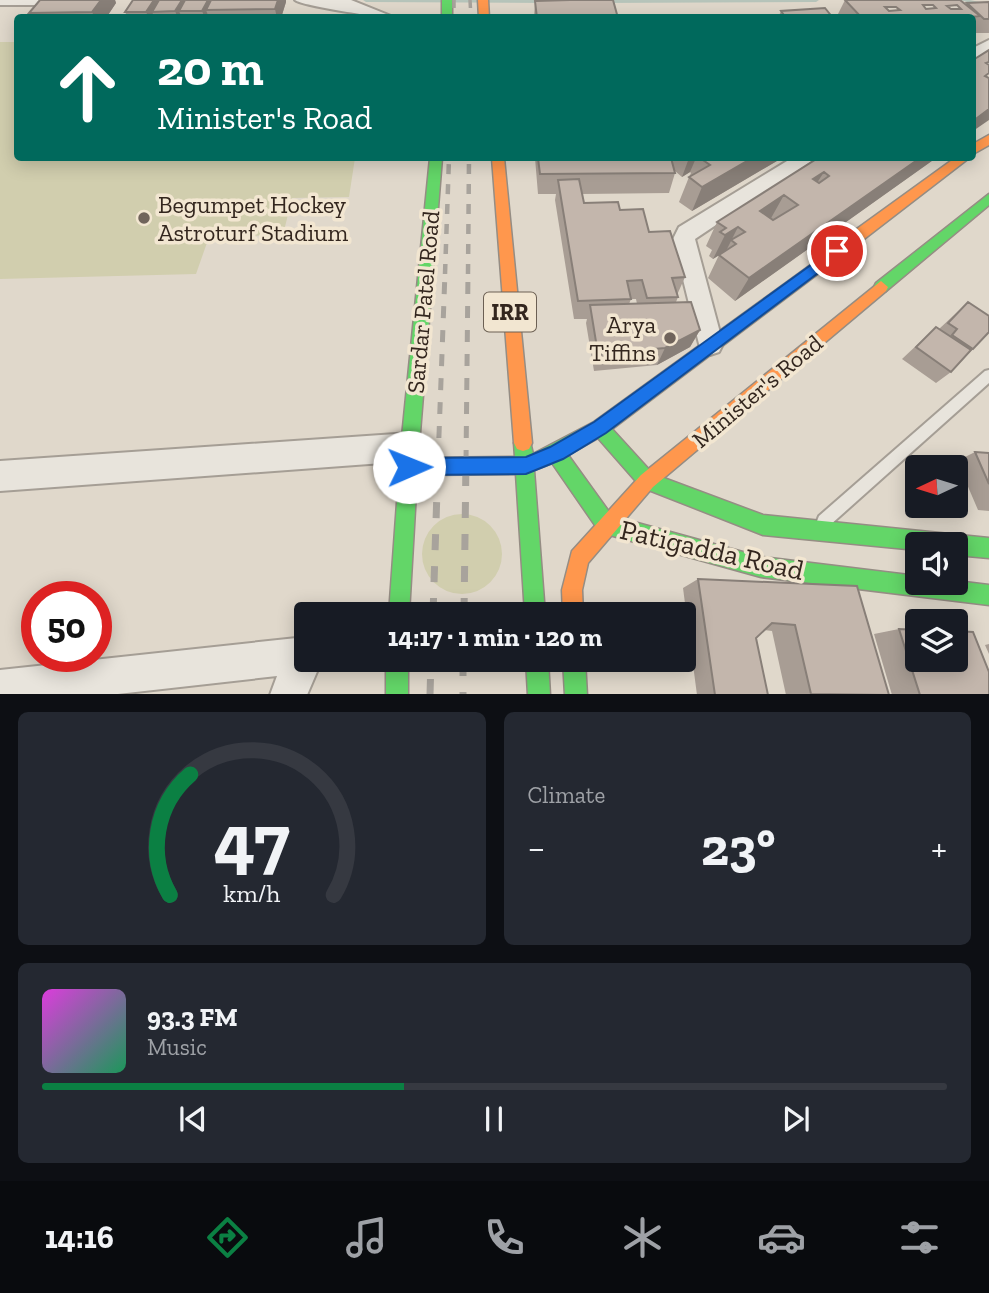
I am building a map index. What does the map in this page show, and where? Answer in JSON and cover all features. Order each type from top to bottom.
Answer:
[{"type":"main road","name":"Sardar Patel Road","points":[[400,602],[409,457],[436,161]]},
{"type":"main road","name":"IRR","points":[[499,161],[509,304],[526,465],[534,602]]},
{"type":"main road","points":[[409,457],[526,465],[556,453],[600,428],[960,161]]},
{"type":"main road","name":"Minister's Road","points":[[572,602],[572,590],[579,558],[606,524],[647,481],[989,198]]},
{"type":"main road","points":[[600,428],[647,481]]},
{"type":"main road","name":"Patigadda Road","points":[[556,453],[606,524],[761,567],[989,595]]},
{"type":"main road","name":"Patigadda Road","points":[[647,481],[763,525],[905,540]]},
{"type":"main road","points":[[761,567],[763,525]]},
{"type":"main road","name":"Patigadda Road","points":[[968,546],[989,548]]},
{"type":"main road","points":[[397,672],[397,694]]},
{"type":"main road","points":[[538,672],[539,694]]},
{"type":"main road","points":[[574,672],[576,694]]},
{"type":"street","points":[[0,1],[62,0]]},
{"type":"street","points":[[303,0],[351,5],[377,14]]},
{"type":"street","points":[[710,344],[684,239],[687,233],[801,161]]},
{"type":"street","points":[[0,476],[409,457]]},
{"type":"street","points":[[0,688],[294,656]]},
{"type":"street","points":[[288,694],[298,672]]},
{"type":"lane","points":[[814,530],[989,375]]},
{"type":"shaded area","name":"Begumpet Hockey Astroturf Stadium","points":[[0,42],[14,42],[14,161],[355,161],[349,197],[292,198],[283,235],[209,237],[196,274],[0,279]]},
{"type":"shaded area","points":[[462,514],[477,517],[490,526],[499,539],[502,554],[499,569],[490,582],[477,591],[462,594],[447,591],[434,582],[425,569],[422,554],[425,539],[434,526],[447,517]]},
{"type":"building","points":[[40,0],[101,0],[92,12],[29,13]]},
{"type":"building","points":[[133,0],[154,0],[146,12],[125,12]]},
{"type":"building","points":[[159,0],[182,0],[175,11],[152,12]]},
{"type":"building","points":[[185,0],[208,0],[202,11],[179,11]]},
{"type":"building","points":[[211,0],[278,0],[275,9],[206,10]]},
{"type":"building","points":[[613,0],[617,14],[537,14],[535,1]]},
{"type":"building","points":[[845,0],[960,0],[980,16],[858,14]],"holes":[[[923,5],[933,5],[936,8],[926,9]],[[957,5],[961,9],[947,6]],[[885,7],[896,7],[900,10],[889,11]]]},
{"type":"building","points":[[989,2],[989,19],[984,19],[967,3]]},
{"type":"building","points":[[825,8],[830,14],[783,14],[781,11]]},
{"type":"building","points":[[989,50],[989,62],[986,63],[989,65],[989,73],[985,76],[989,78],[989,109],[976,119],[976,58]]},
{"type":"building","points":[[538,161],[672,161],[675,173],[540,174]]},
{"type":"building","points":[[704,161],[747,161],[702,187],[689,177],[710,165]]},
{"type":"building","points":[[813,161],[916,161],[749,278],[719,255],[736,244],[731,240],[745,232],[738,227],[725,235],[720,232],[726,228],[717,222]],"holes":[[[824,172],[829,176],[819,183],[813,179]],[[784,195],[798,205],[773,220],[760,211]]]},
{"type":"building","points":[[579,179],[584,203],[618,202],[620,210],[643,209],[649,232],[670,231],[685,277],[672,278],[678,297],[647,298],[642,280],[627,281],[631,299],[578,301],[558,180]]},
{"type":"building","points":[[691,302],[700,330],[665,348],[598,354],[590,305]]},
{"type":"building","points":[[968,302],[989,316],[989,332],[973,349],[952,335],[957,329],[948,323]]},
{"type":"building","points":[[936,327],[971,350],[951,372],[916,347]]},
{"type":"building","points":[[975,452],[989,453],[989,484]]},
{"type":"building","points":[[698,579],[857,586],[889,694],[811,694],[795,625],[772,623],[756,638],[768,694],[715,694]]},
{"type":"building","points":[[899,629],[905,629],[905,648]]},
{"type":"building","points":[[968,632],[973,632],[989,672],[989,694],[920,694],[913,672],[968,672]]},
{"type":"waterway","points":[[366,0],[546,1]]},
{"type":"waterway","points":[[602,2],[816,0]]},
{"type":"waterway","points":[[963,0],[989,6]]},
{"type":"railway","points":[[454,0],[454,14]]},
{"type":"railway","points":[[470,0],[471,14]]},
{"type":"railway","points":[[445,274],[449,161]]},
{"type":"railway","points":[[468,274],[469,161]]},
{"type":"railway","points":[[438,462],[445,272]]},
{"type":"railway","points":[[466,462],[468,272]]},
{"type":"railway","points":[[433,602],[438,460]]},
{"type":"railway","points":[[464,602],[466,460]]},
{"type":"railway","points":[[430,694],[431,672]]},
{"type":"railway","points":[[463,672],[463,694]]},
{"type":"traffic: fast","points":[[447,0],[447,14]]},
{"type":"traffic: fast","points":[[400,602],[410,447],[436,161]]},
{"type":"traffic: fast","points":[[881,287],[989,198]]},
{"type":"traffic: fast","points":[[409,467],[526,465],[556,453],[600,428],[859,235]]},
{"type":"traffic: fast","points":[[600,428],[647,481],[763,525],[905,539]]},
{"type":"traffic: fast","points":[[523,443],[534,602]]},
{"type":"traffic: fast","points":[[556,453],[606,524],[761,567],[989,595]]},
{"type":"traffic: fast","points":[[968,546],[989,548]]},
{"type":"traffic: fast","points":[[397,672],[397,694]]},
{"type":"traffic: fast","points":[[538,672],[539,694]]},
{"type":"traffic: fast","points":[[575,672],[576,694]]},
{"type":"traffic: slow","points":[[483,0],[484,14]]},
{"type":"traffic: slow","points":[[976,148],[989,139]]},
{"type":"traffic: slow","points":[[498,161],[523,443]]},
{"type":"traffic: slow","points":[[859,235],[959,161]]},
{"type":"traffic: slow","points":[[572,602],[572,590],[579,558],[647,481],[881,287]]},
{"type":"place","name":"Begumpet Hockey Astroturf Stadium","points":[[144,218]]},
{"type":"place","name":"Arya Tiffins","points":[[670,338]]},
{"type":"route","points":[[409,467],[526,465],[556,453],[600,428],[837,251]]}]
